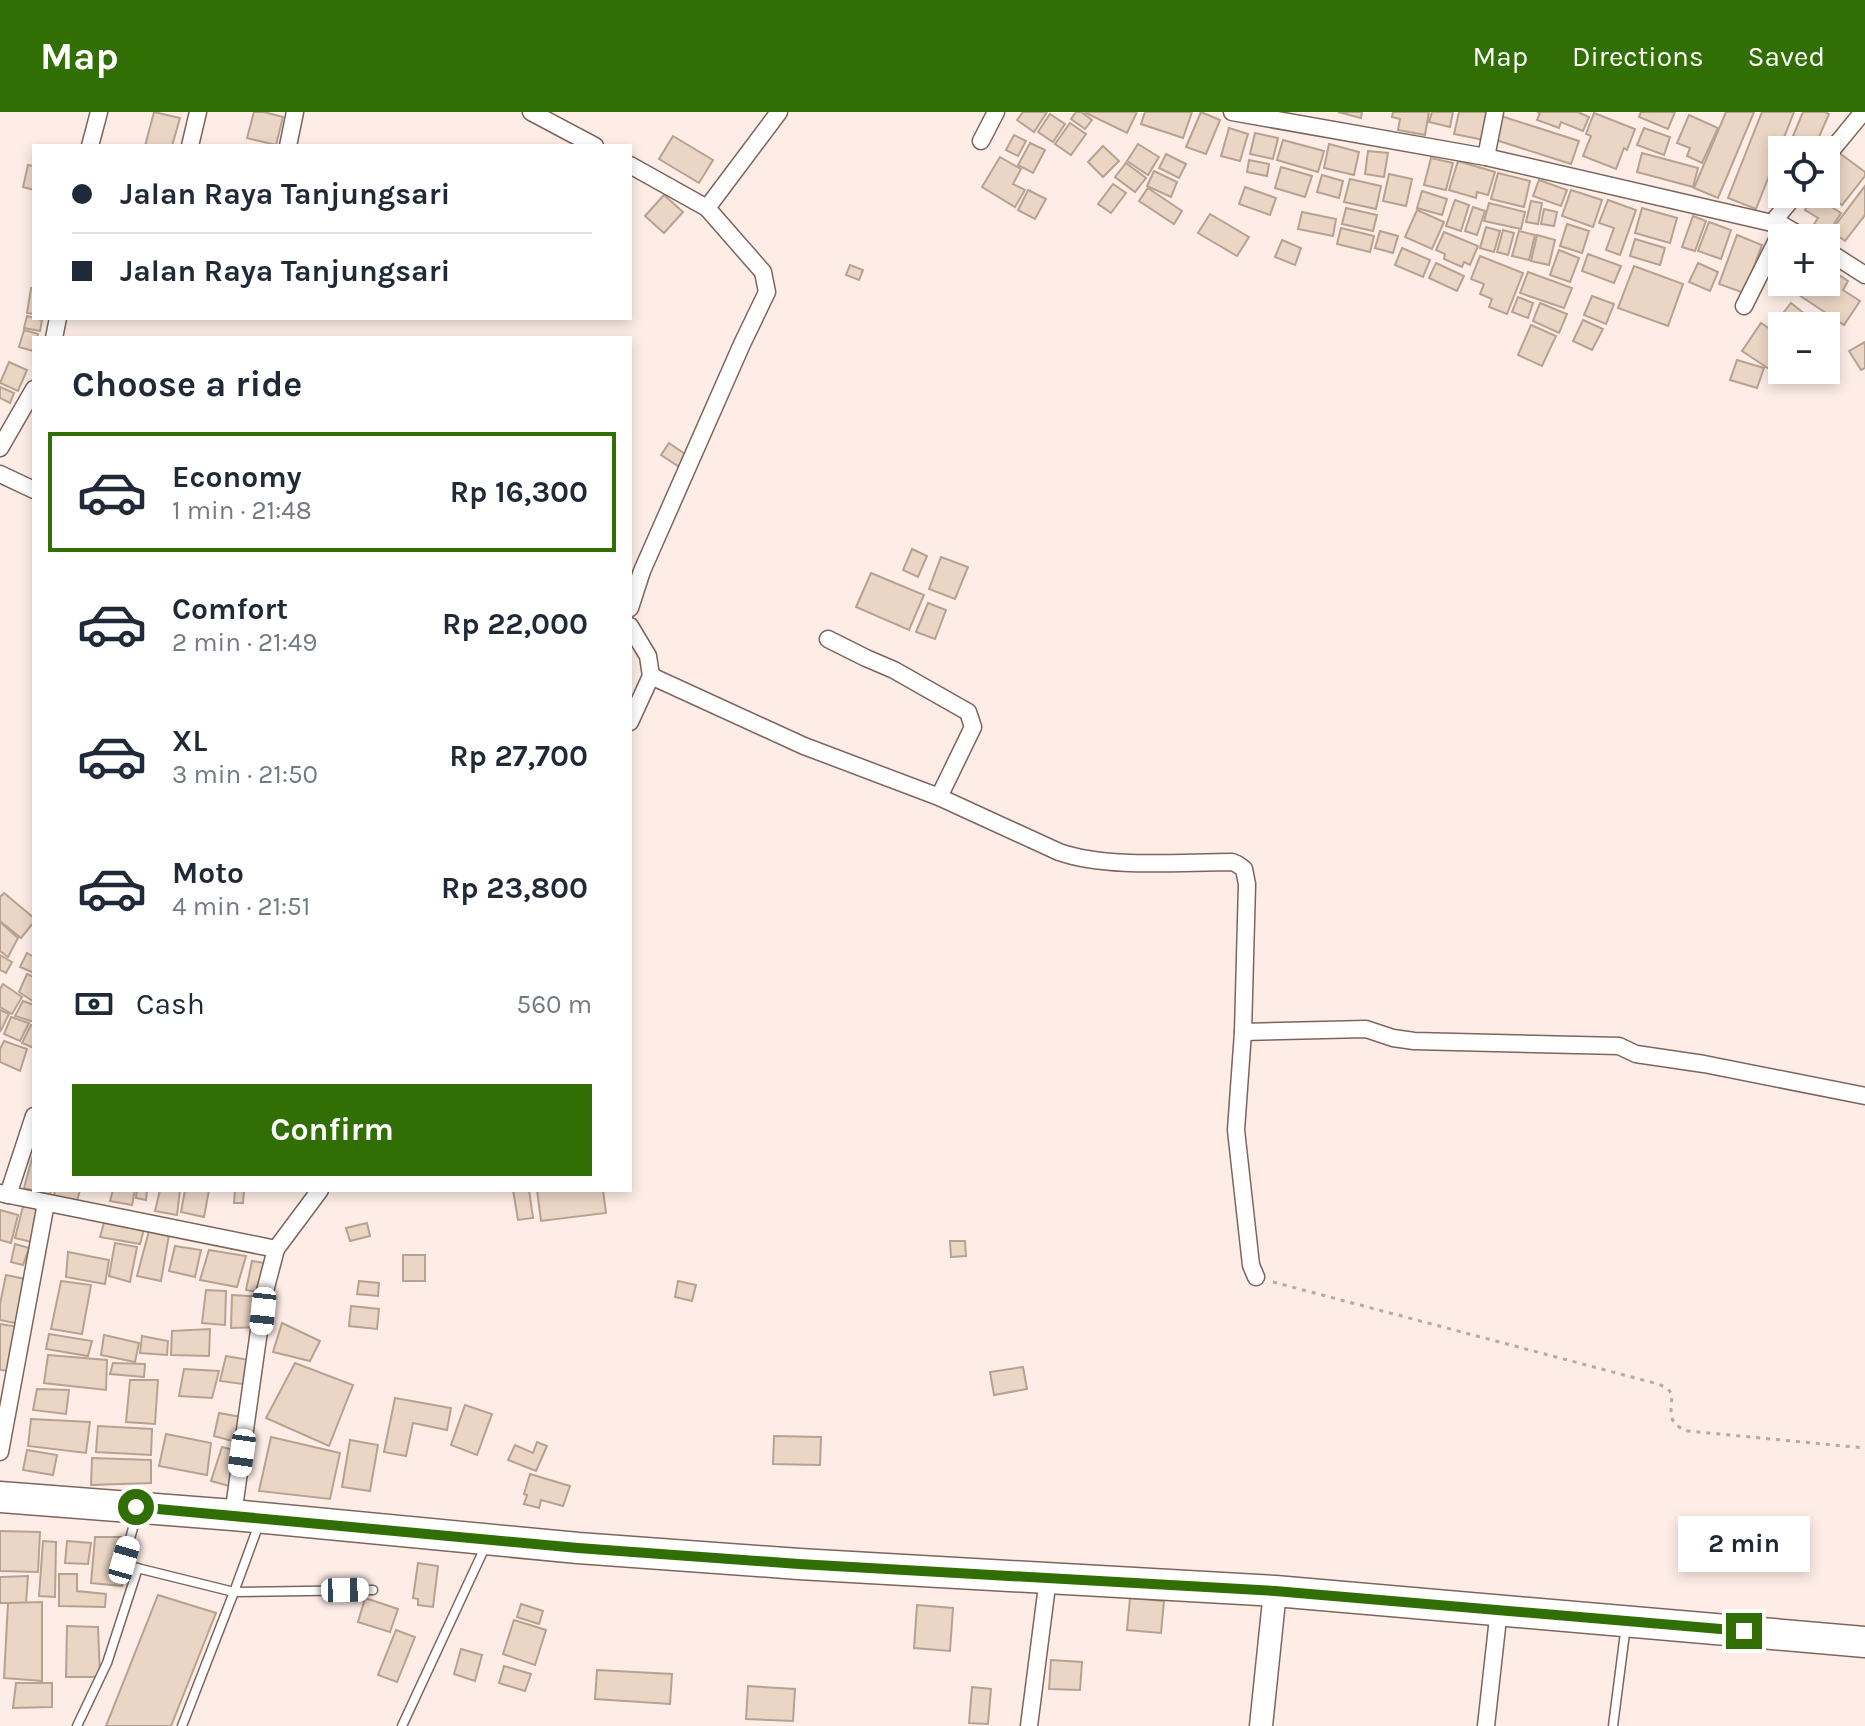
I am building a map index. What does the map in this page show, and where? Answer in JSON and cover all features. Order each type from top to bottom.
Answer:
[{"type":"highway","points":[[0,1497],[578,1548],[1275,1591],[1865,1642]]},
{"type":"street","points":[[91,144],[99,112]]},
{"type":"street","points":[[190,144],[198,112]]},
{"type":"street","points":[[288,144],[295,112]]},
{"type":"street","points":[[531,112],[591,144]]},
{"type":"street","points":[[707,208],[779,112]]},
{"type":"street","points":[[981,141],[996,112]]},
{"type":"street","points":[[1232,112],[1486,157],[1774,224]]},
{"type":"street","points":[[1486,157],[1495,112]]},
{"type":"street","points":[[1840,140],[1862,112]]},
{"type":"street","points":[[632,166],[707,208],[763,272],[767,292],[642,571],[632,602]]},
{"type":"street","points":[[1744,306],[1768,249]]},
{"type":"street","points":[[1840,259],[1865,275]]},
{"type":"street","points":[[0,448],[32,392]]},
{"type":"street","points":[[0,474],[32,489]]},
{"type":"street","points":[[632,629],[648,656],[651,676],[632,718]]},
{"type":"street","points":[[828,639],[894,670],[968,712],[973,727],[939,797]]},
{"type":"street","points":[[651,676],[804,746],[939,797],[1077,858],[1113,863],[1232,862],[1241,866],[1246,873],[1247,884],[1243,1032],[1236,1130],[1251,1265],[1256,1277]]},
{"type":"street","points":[[1243,1032],[1366,1029],[1414,1041],[1619,1046],[1643,1056],[1704,1064],[1865,1096]]},
{"type":"street","points":[[32,1121],[4,1194],[276,1249]]},
{"type":"street","points":[[247,1517],[264,1295],[276,1249],[319,1192]]},
{"type":"street","points":[[0,1452],[46,1203]]},
{"type":"street","points":[[1029,1726],[1048,1578]]},
{"type":"street","points":[[1261,1726],[1275,1591]]},
{"type":"street","points":[[1486,1726],[1499,1609]]},
{"type":"lane","points":[[136,1507],[124,1560],[129,1566],[234,1592],[373,1590]]},
{"type":"lane","points":[[182,1726],[234,1592],[247,1517]]},
{"type":"lane","points":[[402,1726],[489,1539]]},
{"type":"lane","points":[[77,1726],[107,1663],[138,1568]]},
{"type":"lane","points":[[1613,1726],[1627,1621]]},
{"type":"path","points":[[1256,1277],[1658,1384],[1672,1394],[1671,1419],[1677,1427],[1688,1431],[1865,1448]]},
{"type":"building","points":[[154,112],[180,118],[173,144],[146,144]]},
{"type":"building","points":[[254,112],[283,117],[276,144],[247,138]]},
{"type":"building","points":[[1023,112],[1047,112],[1034,132],[1017,120]]},
{"type":"building","points":[[1076,112],[1092,120],[1085,129],[1071,119]]},
{"type":"building","points":[[1084,112],[1137,112],[1127,133]]},
{"type":"building","points":[[1145,112],[1192,112],[1183,138],[1141,124]]},
{"type":"building","points":[[1201,112],[1220,120],[1206,154],[1186,147]]},
{"type":"building","points":[[1338,112],[1362,112],[1361,118]]},
{"type":"building","points":[[1393,112],[1429,112],[1425,135],[1398,130],[1400,119],[1392,117]]},
{"type":"building","points":[[1432,112],[1453,112],[1450,127],[1429,122]]},
{"type":"building","points":[[1459,112],[1490,112],[1484,140],[1454,134]]},
{"type":"building","points":[[1537,112],[1578,112],[1589,117],[1583,131],[1561,122],[1559,128],[1537,120],[1540,113]]},
{"type":"building","points":[[1641,112],[1675,112],[1668,129],[1639,117]]},
{"type":"building","points":[[1726,112],[1754,112],[1718,198],[1694,188]]},
{"type":"building","points":[[1762,112],[1794,112],[1785,136],[1768,136],[1768,178],[1756,209],[1728,198]]},
{"type":"building","points":[[1803,112],[1829,114],[1819,136],[1793,136]]},
{"type":"building","points":[[1594,113],[1635,129],[1616,169],[1583,156],[1591,136],[1586,134]]},
{"type":"building","points":[[1050,114],[1065,124],[1053,142],[1038,132]]},
{"type":"building","points":[[1689,115],[1718,128],[1702,163],[1687,156],[1690,148],[1677,143]]},
{"type":"building","points":[[1501,116],[1579,141],[1571,164],[1493,139]]},
{"type":"building","points":[[1070,123],[1086,134],[1071,155],[1055,144]]},
{"type":"building","points":[[1229,128],[1248,134],[1240,161],[1221,156]]},
{"type":"building","points":[[1644,128],[1670,137],[1664,155],[1637,145]]},
{"type":"building","points":[[1255,133],[1278,138],[1273,159],[1250,154]]},
{"type":"building","points":[[1014,135],[1026,141],[1018,156],[1006,150]]},
{"type":"building","points":[[673,136],[713,160],[699,183],[659,159]]},
{"type":"building","points":[[1283,140],[1324,151],[1318,172],[1277,160]]},
{"type":"building","points":[[1030,143],[1045,150],[1033,173],[1018,165]]},
{"type":"building","points":[[1138,144],[1159,157],[1148,175],[1127,161]]},
{"type":"building","points":[[1329,144],[1359,152],[1354,175],[1324,168]]},
{"type":"building","points":[[1103,146],[1119,161],[1103,177],[1088,162]]},
{"type":"building","points":[[1368,151],[1388,153],[1384,177],[1365,174]]},
{"type":"building","points":[[1642,153],[1698,168],[1693,187],[1637,172]]},
{"type":"building","points":[[1840,153],[1865,172],[1842,205],[1840,203]]},
{"type":"building","points":[[1166,154],[1186,164],[1179,178],[1159,168]]},
{"type":"building","points":[[1000,157],[1021,169],[1013,184],[1025,190],[1015,207],[982,187]]},
{"type":"building","points":[[1431,158],[1453,163],[1446,190],[1424,185]]},
{"type":"building","points":[[1249,160],[1269,164],[1267,176],[1247,172]]},
{"type":"building","points":[[1458,161],[1495,172],[1488,195],[1477,192],[1476,198],[1449,190]]},
{"type":"building","points":[[1126,163],[1146,178],[1135,192],[1115,177]]},
{"type":"building","points":[[28,165],[32,166],[32,189],[23,187]]},
{"type":"building","points":[[1281,167],[1312,176],[1305,197],[1275,188]]},
{"type":"building","points":[[1154,171],[1177,182],[1171,197],[1147,186]]},
{"type":"building","points":[[1498,173],[1530,181],[1524,207],[1491,199]]},
{"type":"building","points":[[1389,174],[1412,179],[1406,206],[1383,201]]},
{"type":"building","points":[[1322,175],[1343,181],[1339,198],[1317,192]]},
{"type":"building","points":[[1350,179],[1381,186],[1376,209],[1344,202]]},
{"type":"building","points":[[1539,180],[1567,190],[1561,206],[1533,196]]},
{"type":"building","points":[[1113,184],[1126,193],[1111,213],[1098,204]]},
{"type":"building","points":[[1865,186],[1865,215],[1845,241],[1840,237],[1840,224],[1836,224]]},
{"type":"building","points":[[1245,187],[1276,198],[1270,215],[1239,204]]},
{"type":"building","points":[[1148,188],[1182,211],[1174,224],[1139,201]]},
{"type":"building","points":[[1028,190],[1046,199],[1035,219],[1018,210]]},
{"type":"building","points":[[1571,190],[1602,200],[1593,227],[1562,216]]},
{"type":"building","points":[[1422,191],[1447,199],[1442,215],[1417,208]]},
{"type":"building","points":[[664,195],[683,212],[664,233],[645,216]]},
{"type":"building","points":[[1455,200],[1469,205],[1461,231],[1446,226]]},
{"type":"building","points":[[1608,200],[1636,210],[1620,255],[1606,250],[1614,228],[1599,223]]},
{"type":"building","points":[[1531,201],[1542,203],[1538,224],[1526,222]]},
{"type":"building","points":[[1489,203],[1525,212],[1521,229],[1484,221]]},
{"type":"building","points":[[1473,207],[1485,211],[1477,235],[1465,231]]},
{"type":"building","points":[[1346,208],[1377,215],[1373,231],[1342,224]]},
{"type":"building","points":[[1642,208],[1677,218],[1670,243],[1635,233]]},
{"type":"building","points":[[1833,208],[1841,213],[1834,224],[1814,224],[1818,218],[1805,210]]},
{"type":"building","points":[[1544,209],[1557,212],[1554,226],[1541,224]]},
{"type":"building","points":[[1417,210],[1444,222],[1432,249],[1405,237]]},
{"type":"building","points":[[1302,212],[1336,219],[1333,236],[1298,229]]},
{"type":"building","points":[[1210,214],[1249,237],[1237,256],[1198,233]]},
{"type":"building","points":[[1693,216],[1706,221],[1695,251],[1682,247]]},
{"type":"building","points":[[1709,222],[1731,230],[1721,259],[1698,251]]},
{"type":"building","points":[[1567,224],[1589,231],[1582,253],[1560,246]]},
{"type":"building","points":[[1486,227],[1500,231],[1494,252],[1480,248]]},
{"type":"building","points":[[1341,228],[1374,236],[1370,252],[1337,244]]},
{"type":"building","points":[[1503,230],[1514,233],[1508,255],[1497,252]]},
{"type":"building","points":[[1380,231],[1398,236],[1393,253],[1375,248]]},
{"type":"building","points":[[1519,231],[1535,235],[1529,260],[1512,256]]},
{"type":"building","points":[[1444,232],[1478,246],[1470,265],[1464,262],[1462,267],[1444,259],[1445,254],[1436,250]]},
{"type":"building","points":[[1537,235],[1555,240],[1549,265],[1531,261]]},
{"type":"building","points":[[1737,235],[1762,245],[1744,293],[1719,284]]},
{"type":"building","points":[[1635,239],[1665,248],[1660,265],[1630,256]]},
{"type":"building","points":[[1282,240],[1301,248],[1295,265],[1275,257]]},
{"type":"building","points":[[1402,248],[1430,260],[1423,277],[1395,265]]},
{"type":"building","points":[[1559,250],[1579,258],[1570,282],[1550,275]]},
{"type":"building","points":[[1588,254],[1621,266],[1614,283],[1582,271]]},
{"type":"building","points":[[1480,256],[1523,273],[1507,314],[1489,307],[1492,299],[1480,294],[1484,284],[1471,279]]},
{"type":"building","points":[[1436,263],[1464,276],[1457,291],[1429,278]]},
{"type":"building","points":[[1698,263],[1718,272],[1710,291],[1689,282]]},
{"type":"building","points":[[850,265],[863,270],[859,280],[846,275]]},
{"type":"building","points":[[1634,266],[1683,284],[1668,326],[1618,308]]},
{"type":"building","points":[[1528,272],[1572,288],[1564,308],[1520,293]]},
{"type":"building","points":[[1840,276],[1848,281],[1843,290],[1860,301],[1844,325],[1840,322],[1840,312],[1824,312],[1800,296],[1840,296]]},
{"type":"building","points":[[31,288],[32,314],[27,313]]},
{"type":"building","points":[[1592,296],[1614,304],[1606,324],[1584,315]]},
{"type":"building","points":[[1518,297],[1533,303],[1528,318],[1512,312]]},
{"type":"building","points":[[1540,303],[1567,314],[1559,333],[1533,321]]},
{"type":"building","points":[[1791,303],[1802,312],[1784,312]]},
{"type":"building","points":[[27,316],[32,320],[42,320],[40,331],[24,328]]},
{"type":"building","points":[[1583,320],[1603,329],[1592,350],[1573,341]]},
{"type":"building","points":[[1761,323],[1768,328],[1768,368],[1742,351]]},
{"type":"building","points":[[1531,325],[1556,336],[1542,366],[1518,355]]},
{"type":"building","points":[[24,330],[38,334],[32,336],[32,351],[19,347]]},
{"type":"building","points":[[1865,342],[1865,368],[1861,370],[1849,351]]},
{"type":"building","points":[[1737,360],[1764,368],[1757,388],[1730,380]]},
{"type":"building","points":[[9,362],[27,370],[18,391],[0,383]]},
{"type":"building","points":[[0,387],[14,393],[10,403],[0,398]]},
{"type":"building","points":[[669,443],[688,456],[681,468],[661,455]]},
{"type":"building","points":[[912,549],[927,556],[918,577],[903,570]]},
{"type":"building","points":[[941,557],[968,567],[955,599],[929,589]]},
{"type":"building","points":[[871,573],[924,595],[909,630],[856,607]]},
{"type":"building","points":[[928,603],[946,610],[935,639],[916,632]]},
{"type":"building","points":[[4,893],[32,916],[32,924],[21,938],[0,921],[0,897]]},
{"type":"building","points":[[0,922],[18,938],[8,957],[0,951]]},
{"type":"building","points":[[27,953],[32,956],[32,972],[20,967]]},
{"type":"building","points":[[0,955],[12,962],[6,973],[0,970]]},
{"type":"building","points":[[27,974],[32,976],[32,1001],[19,992]]},
{"type":"building","points":[[3,984],[22,997],[12,1014],[0,1007]]},
{"type":"building","points":[[23,1001],[32,1004],[32,1021],[15,1016]]},
{"type":"building","points":[[0,1010],[9,1014],[0,1032]]},
{"type":"building","points":[[11,1017],[29,1023],[20,1041],[4,1034]]},
{"type":"building","points":[[31,1025],[32,1025],[32,1047],[22,1043]]},
{"type":"building","points":[[4,1041],[27,1049],[20,1071],[0,1062],[0,1049]]},
{"type":"building","points":[[32,1158],[32,1190],[24,1188]]},
{"type":"building","points":[[55,1192],[79,1192],[77,1201],[54,1196]]},
{"type":"building","points":[[112,1192],[135,1192],[132,1205],[110,1201]]},
{"type":"building","points":[[137,1192],[147,1192],[146,1200],[136,1198]]},
{"type":"building","points":[[160,1192],[180,1192],[177,1215],[155,1211]]},
{"type":"building","points":[[185,1192],[209,1192],[204,1217],[181,1212]]},
{"type":"building","points":[[235,1192],[244,1192],[243,1203],[234,1203]]},
{"type":"building","points":[[513,1192],[529,1192],[533,1218],[518,1220]]},
{"type":"building","points":[[537,1192],[603,1192],[606,1213],[541,1221]]},
{"type":"building","points":[[23,1206],[42,1208],[36,1243],[15,1238]]},
{"type":"building","points":[[0,1210],[18,1215],[11,1243],[0,1240]]},
{"type":"building","points":[[105,1219],[144,1229],[140,1244],[100,1237]]},
{"type":"building","points":[[367,1223],[370,1236],[350,1241],[346,1228]]},
{"type":"building","points":[[149,1231],[169,1235],[161,1281],[137,1276]]},
{"type":"building","points":[[950,1241],[965,1241],[966,1256],[951,1257]]},
{"type":"building","points":[[115,1243],[137,1247],[130,1282],[109,1276]]},
{"type":"building","points":[[15,1244],[29,1248],[23,1265],[11,1262]]},
{"type":"building","points":[[175,1246],[201,1250],[195,1277],[169,1271]]},
{"type":"building","points":[[209,1250],[246,1256],[237,1287],[200,1280]]},
{"type":"building","points":[[68,1252],[109,1260],[105,1284],[66,1277]]},
{"type":"building","points":[[403,1255],[425,1255],[425,1281],[403,1281]]},
{"type":"building","points":[[252,1261],[271,1264],[264,1293],[246,1290]]},
{"type":"building","points":[[6,1275],[30,1280],[20,1324],[0,1320]]},
{"type":"building","points":[[61,1281],[91,1285],[82,1334],[51,1329]]},
{"type":"building","points":[[359,1281],[379,1283],[378,1296],[357,1294]]},
{"type":"building","points":[[678,1281],[696,1285],[692,1301],[675,1297]]},
{"type":"building","points":[[206,1290],[226,1291],[225,1325],[202,1323]]},
{"type":"building","points":[[232,1295],[262,1297],[260,1327],[231,1328]]},
{"type":"building","points":[[351,1306],[379,1309],[377,1329],[349,1326]]},
{"type":"building","points":[[282,1323],[320,1341],[310,1361],[273,1352]]},
{"type":"building","points":[[0,1324],[19,1327],[10,1371],[0,1370]]},
{"type":"building","points":[[210,1329],[209,1356],[171,1355],[172,1331]]},
{"type":"building","points":[[49,1334],[92,1341],[88,1356],[46,1349]]},
{"type":"building","points":[[104,1335],[139,1343],[135,1362],[101,1355]]},
{"type":"building","points":[[142,1336],[168,1341],[167,1355],[140,1353]]},
{"type":"building","points":[[48,1355],[107,1360],[106,1390],[44,1383]]},
{"type":"building","points":[[226,1356],[255,1361],[250,1385],[220,1381]]},
{"type":"building","points":[[113,1363],[145,1364],[144,1377],[110,1374]]},
{"type":"building","points":[[295,1363],[353,1385],[329,1446],[266,1418]]},
{"type":"building","points":[[1023,1367],[1027,1389],[994,1395],[990,1372]]},
{"type":"building","points":[[184,1369],[219,1371],[212,1398],[179,1396]]},
{"type":"building","points":[[130,1380],[158,1380],[155,1424],[126,1422]]},
{"type":"building","points":[[37,1389],[69,1390],[66,1414],[33,1410]]},
{"type":"building","points":[[395,1398],[451,1408],[447,1430],[413,1423],[406,1456],[384,1452]]},
{"type":"building","points":[[465,1405],[492,1414],[477,1455],[451,1445]]},
{"type":"building","points":[[219,1413],[247,1418],[240,1443],[214,1436]]},
{"type":"building","points":[[31,1419],[90,1422],[86,1453],[28,1446]]},
{"type":"building","points":[[98,1426],[152,1429],[151,1455],[96,1452]]},
{"type":"building","points":[[166,1434],[211,1443],[207,1475],[159,1466]]},
{"type":"building","points":[[774,1436],[821,1437],[820,1465],[773,1464]]},
{"type":"building","points":[[271,1437],[340,1453],[330,1499],[259,1491]]},
{"type":"building","points":[[350,1440],[378,1445],[370,1491],[342,1487]]},
{"type":"building","points":[[537,1442],[547,1446],[536,1471],[508,1460],[515,1445],[533,1453]]},
{"type":"building","points":[[222,1447],[242,1452],[233,1487],[211,1481]]},
{"type":"building","points":[[27,1450],[57,1455],[53,1475],[23,1470]]},
{"type":"building","points":[[92,1458],[151,1460],[151,1483],[91,1485]]},
{"type":"building","points":[[530,1474],[570,1486],[563,1506],[541,1500],[539,1508],[524,1504]]},
{"type":"building","points":[[0,1531],[40,1532],[38,1572],[0,1571]]},
{"type":"building","points":[[95,1537],[125,1537],[122,1586],[91,1583]]},
{"type":"building","points":[[43,1541],[56,1542],[55,1597],[39,1596]]},
{"type":"building","points":[[67,1541],[91,1543],[88,1564],[65,1563]]},
{"type":"building","points":[[418,1563],[438,1566],[433,1607],[418,1605],[418,1599],[413,1598]]},
{"type":"building","points":[[59,1574],[77,1574],[77,1591],[106,1594],[105,1607],[59,1606]]},
{"type":"building","points":[[28,1576],[26,1603],[0,1603],[0,1577]]},
{"type":"building","points":[[158,1595],[216,1613],[171,1726],[106,1726]]},
{"type":"building","points":[[365,1598],[398,1609],[390,1632],[358,1622]]},
{"type":"building","points":[[1130,1598],[1164,1601],[1161,1633],[1127,1630]]},
{"type":"building","points":[[42,1602],[42,1681],[4,1678],[8,1603]]},
{"type":"building","points":[[521,1604],[543,1611],[539,1624],[517,1617]]},
{"type":"building","points":[[917,1605],[953,1608],[950,1651],[914,1648]]},
{"type":"building","points":[[514,1620],[546,1630],[535,1665],[503,1654]]},
{"type":"building","points":[[67,1626],[98,1627],[100,1677],[66,1677]]},
{"type":"building","points":[[396,1630],[415,1637],[397,1682],[378,1675]]},
{"type":"building","points":[[461,1649],[482,1655],[475,1681],[454,1674]]},
{"type":"building","points":[[1051,1660],[1082,1662],[1080,1690],[1049,1689]]},
{"type":"building","points":[[504,1666],[531,1674],[525,1691],[499,1683]]},
{"type":"building","points":[[597,1670],[672,1674],[670,1704],[595,1699]]},
{"type":"building","points":[[16,1683],[52,1683],[52,1707],[13,1708]]},
{"type":"building","points":[[748,1686],[795,1689],[793,1721],[746,1719]]},
{"type":"building","points":[[972,1687],[991,1689],[988,1724],[969,1723]]},
{"type":"route","points":[[136,1507],[578,1548],[1275,1591],[1744,1631]]}]
